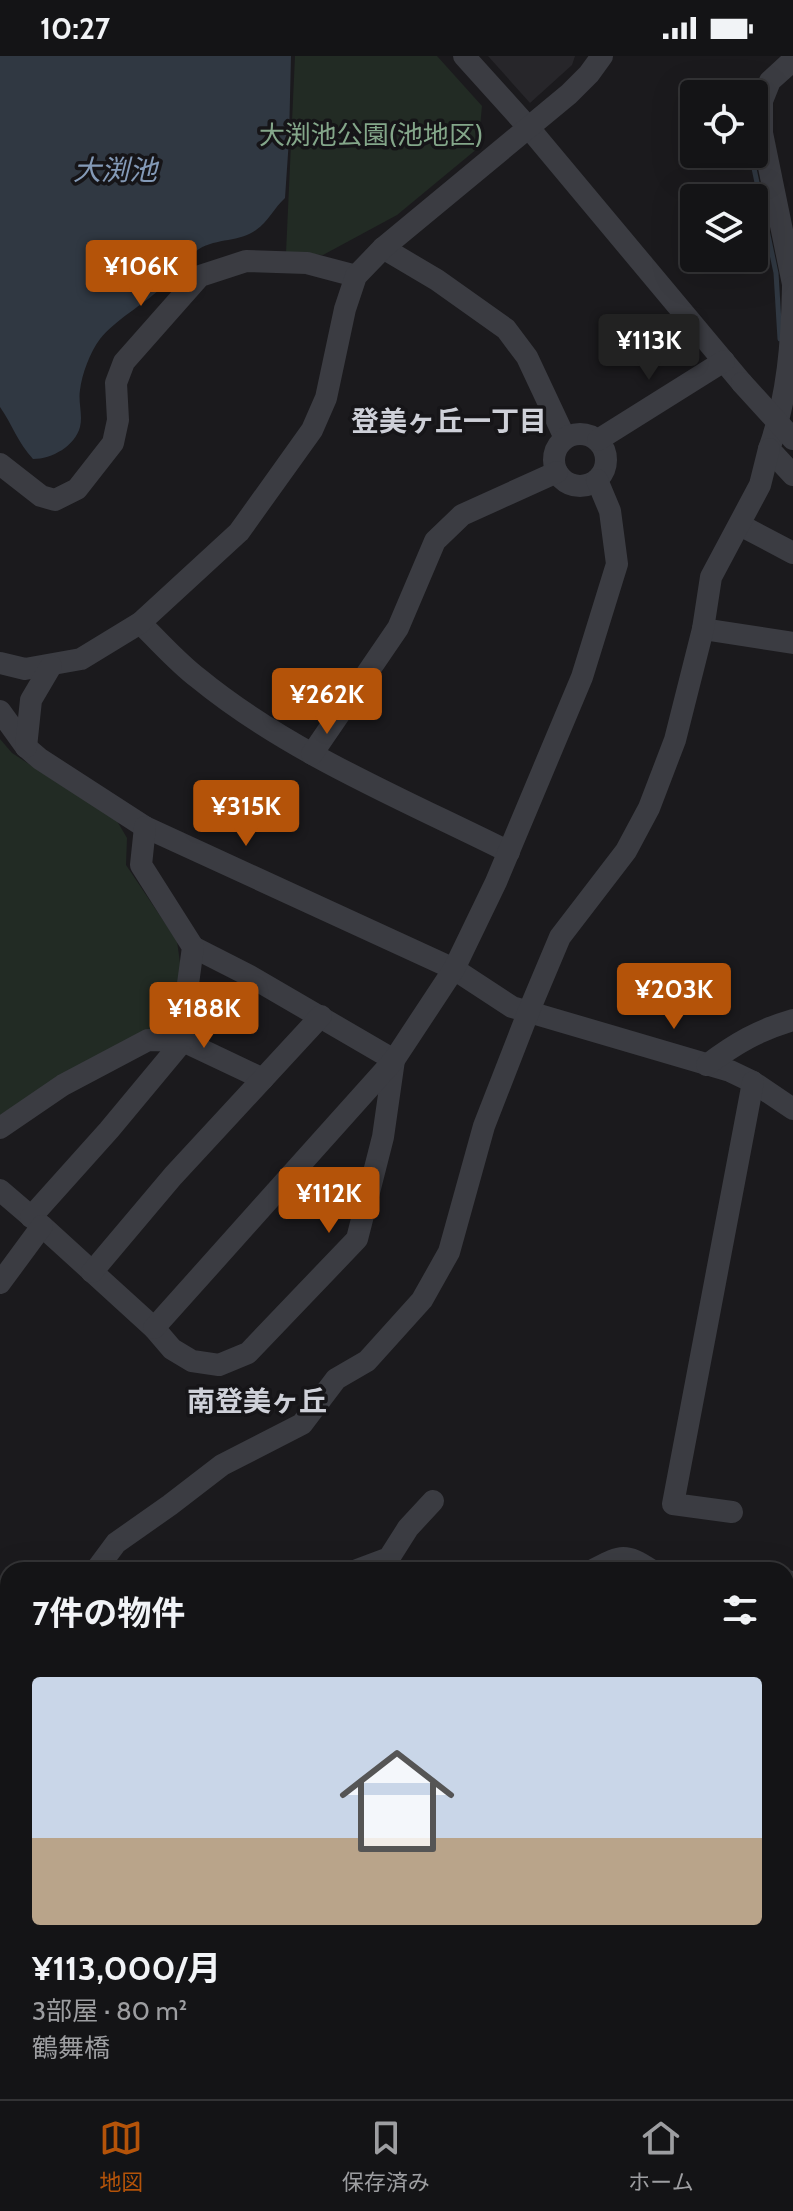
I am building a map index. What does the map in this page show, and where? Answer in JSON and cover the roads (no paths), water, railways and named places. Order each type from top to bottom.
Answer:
[{"type":"street","points":[[464,56],[529,128],[742,383],[793,475]]},
{"type":"street","points":[[0,663],[25,669],[81,659],[140,623],[239,532],[312,430],[326,398],[345,309],[356,276],[383,248],[569,94],[602,56]]},
{"type":"street","points":[[102,1562],[116,1543],[222,1465],[302,1424],[336,1379],[367,1361],[422,1300],[449,1252],[484,1126],[522,1011],[560,937],[626,851],[649,808],[675,740],[703,629],[711,577],[760,485],[777,442],[789,397],[793,285],[762,133],[762,101],[770,81],[793,60]]},
{"type":"street","points":[[383,248],[437,280],[506,329],[527,357],[565,438]]},
{"type":"street","points":[[0,464],[41,496],[55,500],[77,489],[113,443],[118,420],[116,383],[124,362],[200,276],[246,261],[307,263],[356,276]]},
{"type":"street","points":[[598,440],[724,361]]},
{"type":"street","points":[[586,433],[598,440],[606,451],[607,461],[605,470],[597,480],[584,486],[574,485],[566,482],[557,472],[554,458],[557,447],[565,438],[586,433]]},
{"type":"street","points":[[312,754],[398,628],[435,541],[462,515],[557,472]]},
{"type":"street","points":[[154,1328],[394,1060],[454,969],[509,852],[582,677],[617,564],[610,511],[597,480]]},
{"type":"street","points":[[740,525],[793,553]]},
{"type":"street","points":[[140,623],[196,677],[241,711],[312,754],[509,852]]},
{"type":"street","points":[[703,629],[793,643]]},
{"type":"street","points":[[26,747],[31,700],[51,666]]},
{"type":"street","points":[[0,709],[13,710],[31,700]]},
{"type":"street","points":[[0,709],[26,747],[40,759],[145,827],[454,969],[522,1011],[730,1071],[753,1082],[793,1109]]},
{"type":"street","points":[[145,827],[141,865],[193,947],[321,1016],[394,1060]]},
{"type":"street","points":[[193,947],[187,991],[174,1031],[183,1041],[263,1079]]},
{"type":"street","points":[[92,1272],[173,1176],[321,1016]]},
{"type":"street","points":[[707,1065],[737,1043],[793,1020]]},
{"type":"street","points":[[0,1128],[63,1085],[148,1040],[183,1041]]},
{"type":"street","points":[[0,1283],[37,1222],[183,1041]]},
{"type":"street","points":[[0,1190],[154,1328],[172,1349],[192,1361],[219,1365],[248,1353],[357,1239],[383,1137],[394,1060]]},
{"type":"street","points":[[732,1512],[673,1504],[753,1082]]},
{"type":"street","points":[[378,1562],[389,1558],[408,1528],[433,1501]]},
{"type":"street","points":[[609,1562],[619,1557],[640,1562]]},
{"type":"water","name":"大渕池","points":[[0,56],[291,56],[285,198],[250,234],[213,243],[193,253],[161,288],[106,332],[93,350],[83,377],[81,422],[77,434],[55,454],[33,459],[0,407]]},
{"type":"waterway","points":[[754,168],[776,273],[780,339]]},
{"type":"district","name":"登美ヶ丘一丁目","points":[[449,421]]},
{"type":"district","name":"南登美ヶ丘","points":[[257,1401]]},
{"type":"park label","name":"大渕池公園(池地区)","points":[[371,135]]}]
